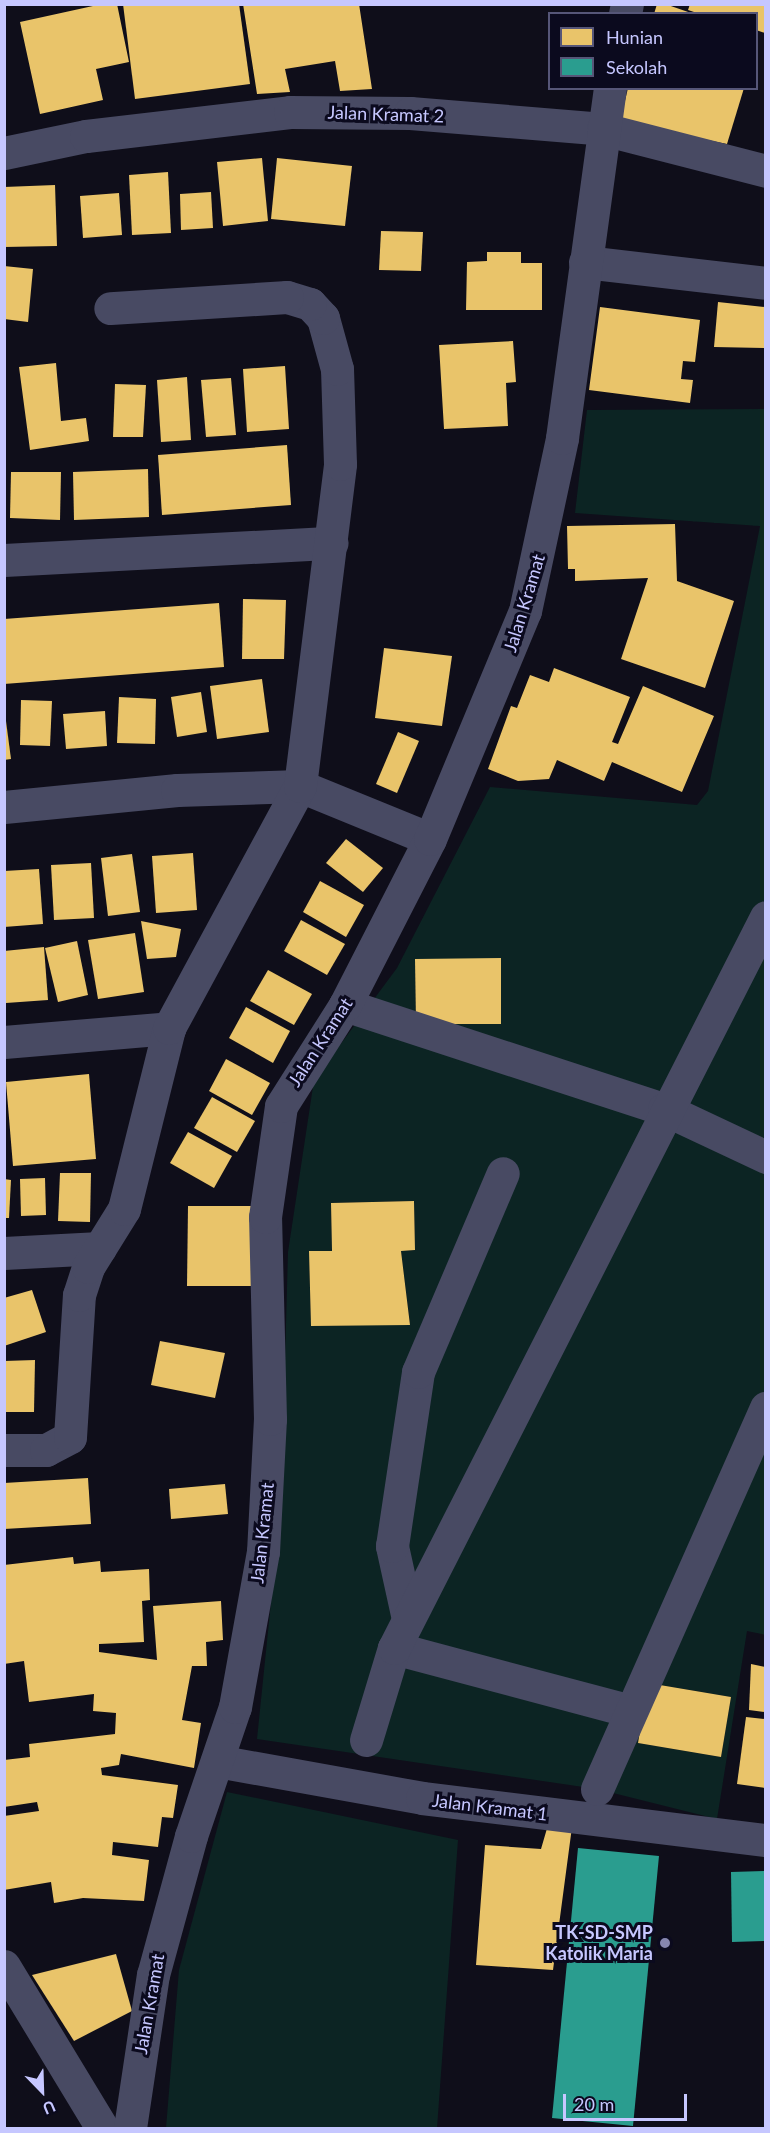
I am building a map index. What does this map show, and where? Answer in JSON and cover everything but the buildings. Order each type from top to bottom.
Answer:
[{"type":"street","name":"Jalan Kramat","points":[[130,2128],[163,1929],[242,1678],[263,1552],[270,1419],[265,1217],[276,1127],[290,1085],[345,1005],[430,839],[525,611],[560,450],[610,90]]},
{"type":"street","name":"Jalan Kramat 2","points":[[4,153],[86,136],[290,112],[410,113],[603,129],[765,171]]},
{"type":"street","points":[[585,262],[765,283]]},
{"type":"street","points":[[4,1450],[46,1450],[70,1437],[75,1320],[85,1276],[124,1209],[134,1181],[169,1028],[300,786],[332,543],[341,404],[330,338],[316,311],[287,297],[110,308]]},
{"type":"street","points":[[4,560],[332,543]]},
{"type":"street","points":[[4,807],[177,790],[300,786],[430,839]]},
{"type":"street","points":[[366,1740],[401,1634],[664,1109],[765,918]]},
{"type":"street","points":[[345,1005],[664,1109],[765,1157]]},
{"type":"street","points":[[4,1042],[169,1028]]},
{"type":"street","points":[[401,1634],[392,1546],[418,1372],[503,1173]]},
{"type":"street","points":[[4,1253],[100,1248]]},
{"type":"street","points":[[597,1789],[765,1407]]},
{"type":"street","points":[[401,1634],[630,1710]]},
{"type":"street","name":"Jalan Kramat 1","points":[[217,1761],[695,1844],[765,1840]]},
{"type":"street","points":[[4,1966],[102,2128]]},
{"type":"green space","points":[[765,409],[766,1635],[747,1631],[717,1819],[597,1789],[257,1739],[281,1505],[288,1252],[314,1080],[397,968],[490,787],[697,805],[708,791],[760,526],[575,513],[587,410]],"holes":[[[415,959],[501,1023],[416,1024]],[[414,1201],[415,1250],[401,1251],[410,1324],[311,1326],[309,1252],[332,1251],[331,1203]],[[648,1683],[731,1697],[721,1757],[638,1743]]]},
{"type":"green space","points":[[227,1792],[458,1840],[437,2128],[166,2128],[179,1970]]},
{"type":"place","name":"TK-SD-SMP Katolik Maria","points":[[665,1943]]}]
